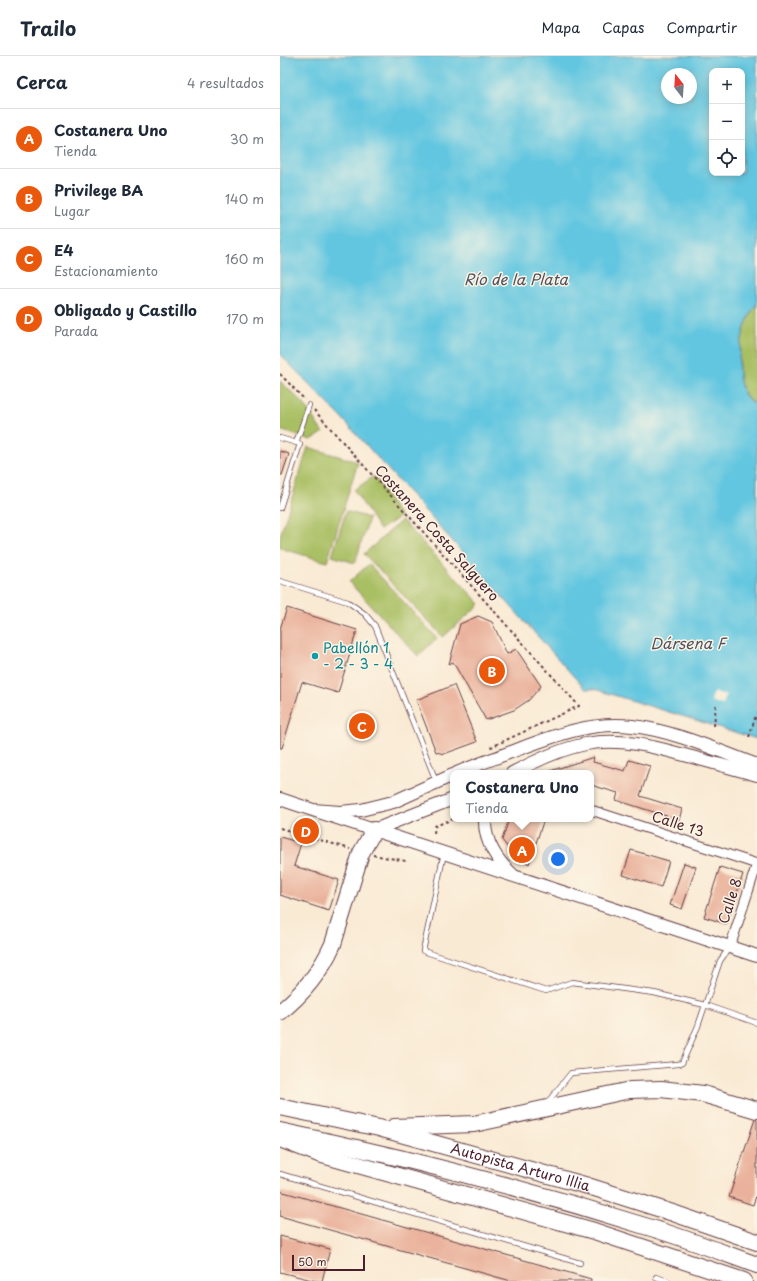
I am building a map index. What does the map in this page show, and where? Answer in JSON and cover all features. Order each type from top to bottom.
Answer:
[{"type":"highway","points":[[280,1012],[307,986],[328,956],[361,853],[374,830]]},
{"type":"highway","points":[[379,1128],[474,1124],[630,1090],[661,1089],[703,1094],[757,1110]]},
{"type":"highway","name":"Autopista Arturo Illia","points":[[280,1107],[379,1128],[588,1186],[673,1212],[757,1242]]},
{"type":"highway","name":"Autopista Arturo Illia","points":[[280,1131],[337,1143],[503,1185],[650,1228],[757,1265]]},
{"type":"highway","points":[[280,1139],[319,1154],[594,1231],[744,1281]]},
{"type":"main road","points":[[465,770],[566,732],[589,727],[611,725],[632,726],[656,730],[757,765]]},
{"type":"main road","points":[[518,770],[540,759],[587,744],[623,743],[653,747],[757,775]]},
{"type":"main road","points":[[313,810],[340,812],[361,810],[393,802],[450,776]]},
{"type":"main road","points":[[280,799],[757,956]]},
{"type":"main road","points":[[374,830],[450,800]]},
{"type":"main road","points":[[485,822],[488,839],[494,854],[503,866],[515,877]]},
{"type":"street","name":"Calle 13","points":[[594,811],[757,864]]},
{"type":"street","name":"Calle 8","points":[[730,947],[757,864]]},
{"type":"lane","points":[[296,443],[310,405]]},
{"type":"lane","points":[[280,438],[300,444],[280,508]]},
{"type":"lane","points":[[280,588],[282,581],[348,602],[365,614],[375,626],[437,783]]},
{"type":"lane","points":[[444,853],[423,951],[546,991],[572,982],[654,992],[705,1005],[757,1023]]},
{"type":"lane","points":[[541,1110],[571,1073],[682,1063],[696,1032],[720,961],[730,947]]},
{"type":"lane","points":[[280,1174],[580,1263]]},
{"type":"lane","points":[[656,1277],[668,1281]]},
{"type":"path","name":"Costanera Costa Salguero","points":[[280,374],[310,405],[579,706],[483,750]]},
{"type":"path","points":[[714,726],[716,703]]},
{"type":"path","points":[[749,737],[756,715]]},
{"type":"path","points":[[434,833],[435,826],[450,820]]},
{"type":"path","points":[[280,828],[361,853],[406,861]]},
{"type":"green space","points":[[757,304],[757,405],[748,399],[743,390],[739,365],[745,326]]},
{"type":"green space","points":[[280,381],[304,404],[323,433],[311,440],[280,430]]},
{"type":"green space","points":[[308,447],[358,462],[327,562],[280,548],[280,536]]},
{"type":"green space","points":[[374,476],[400,517],[380,530],[354,490]]},
{"type":"green space","points":[[346,511],[369,518],[355,563],[332,556]]},
{"type":"green space","points":[[402,520],[480,604],[443,637],[364,554]]},
{"type":"green space","points":[[369,564],[437,638],[418,656],[349,582]]},
{"type":"water","name":"Río de la Plata","points":[[280,56],[757,56],[757,304],[745,326],[739,365],[743,390],[748,399],[757,405],[757,739],[594,689],[585,689],[342,418],[280,354]]},
{"type":"pier","points":[[714,692],[726,695],[723,705],[711,701]]},
{"type":"building","points":[[280,451],[289,454],[282,475],[280,475]]},
{"type":"building","name":"Pabellón 1 - 2 - 3 - 4","points":[[287,608],[357,630],[338,693],[302,682],[282,748],[280,748],[280,629]]},
{"type":"building","points":[[478,616],[492,622],[507,654],[516,649],[541,686],[529,700],[514,710],[486,720],[453,662],[449,664],[460,624]]},
{"type":"building","points":[[454,685],[477,742],[444,754],[436,752],[416,700]]},
{"type":"building","points":[[594,757],[593,762],[625,771],[629,760],[650,766],[640,796],[682,809],[679,820],[616,800],[618,793],[594,786],[594,770],[553,770]]},
{"type":"building","points":[[508,822],[543,822],[529,864],[512,853],[502,840]]},
{"type":"building","points":[[280,837],[301,843],[294,866],[339,880],[329,911],[280,895]]},
{"type":"building","points":[[631,850],[669,861],[661,887],[623,875]]},
{"type":"building","points":[[684,863],[696,867],[682,909],[670,905]]},
{"type":"building","points":[[720,867],[743,874],[727,924],[704,917]]},
{"type":"building","points":[[755,1119],[757,1120],[757,1193],[753,1205],[729,1197]]},
{"type":"building","points":[[280,1191],[591,1279],[591,1281],[511,1281],[280,1216]]},
{"type":"building","points":[[280,1236],[330,1249],[322,1281],[316,1281],[280,1272]]},
{"type":"place","name":"Pabellón 1 - 2 - 3 - 4","points":[[315,656]]},
{"type":"place","name":"Privilege BA","points":[[492,671]]},
{"type":"place","name":"E4","points":[[362,726]]},
{"type":"place","name":"Obligado y Castillo","points":[[306,831]]},
{"type":"place","name":"Costanera Uno","points":[[522,850]]},
{"type":"water label","name":"Dársena F","points":[[688,644]]}]
